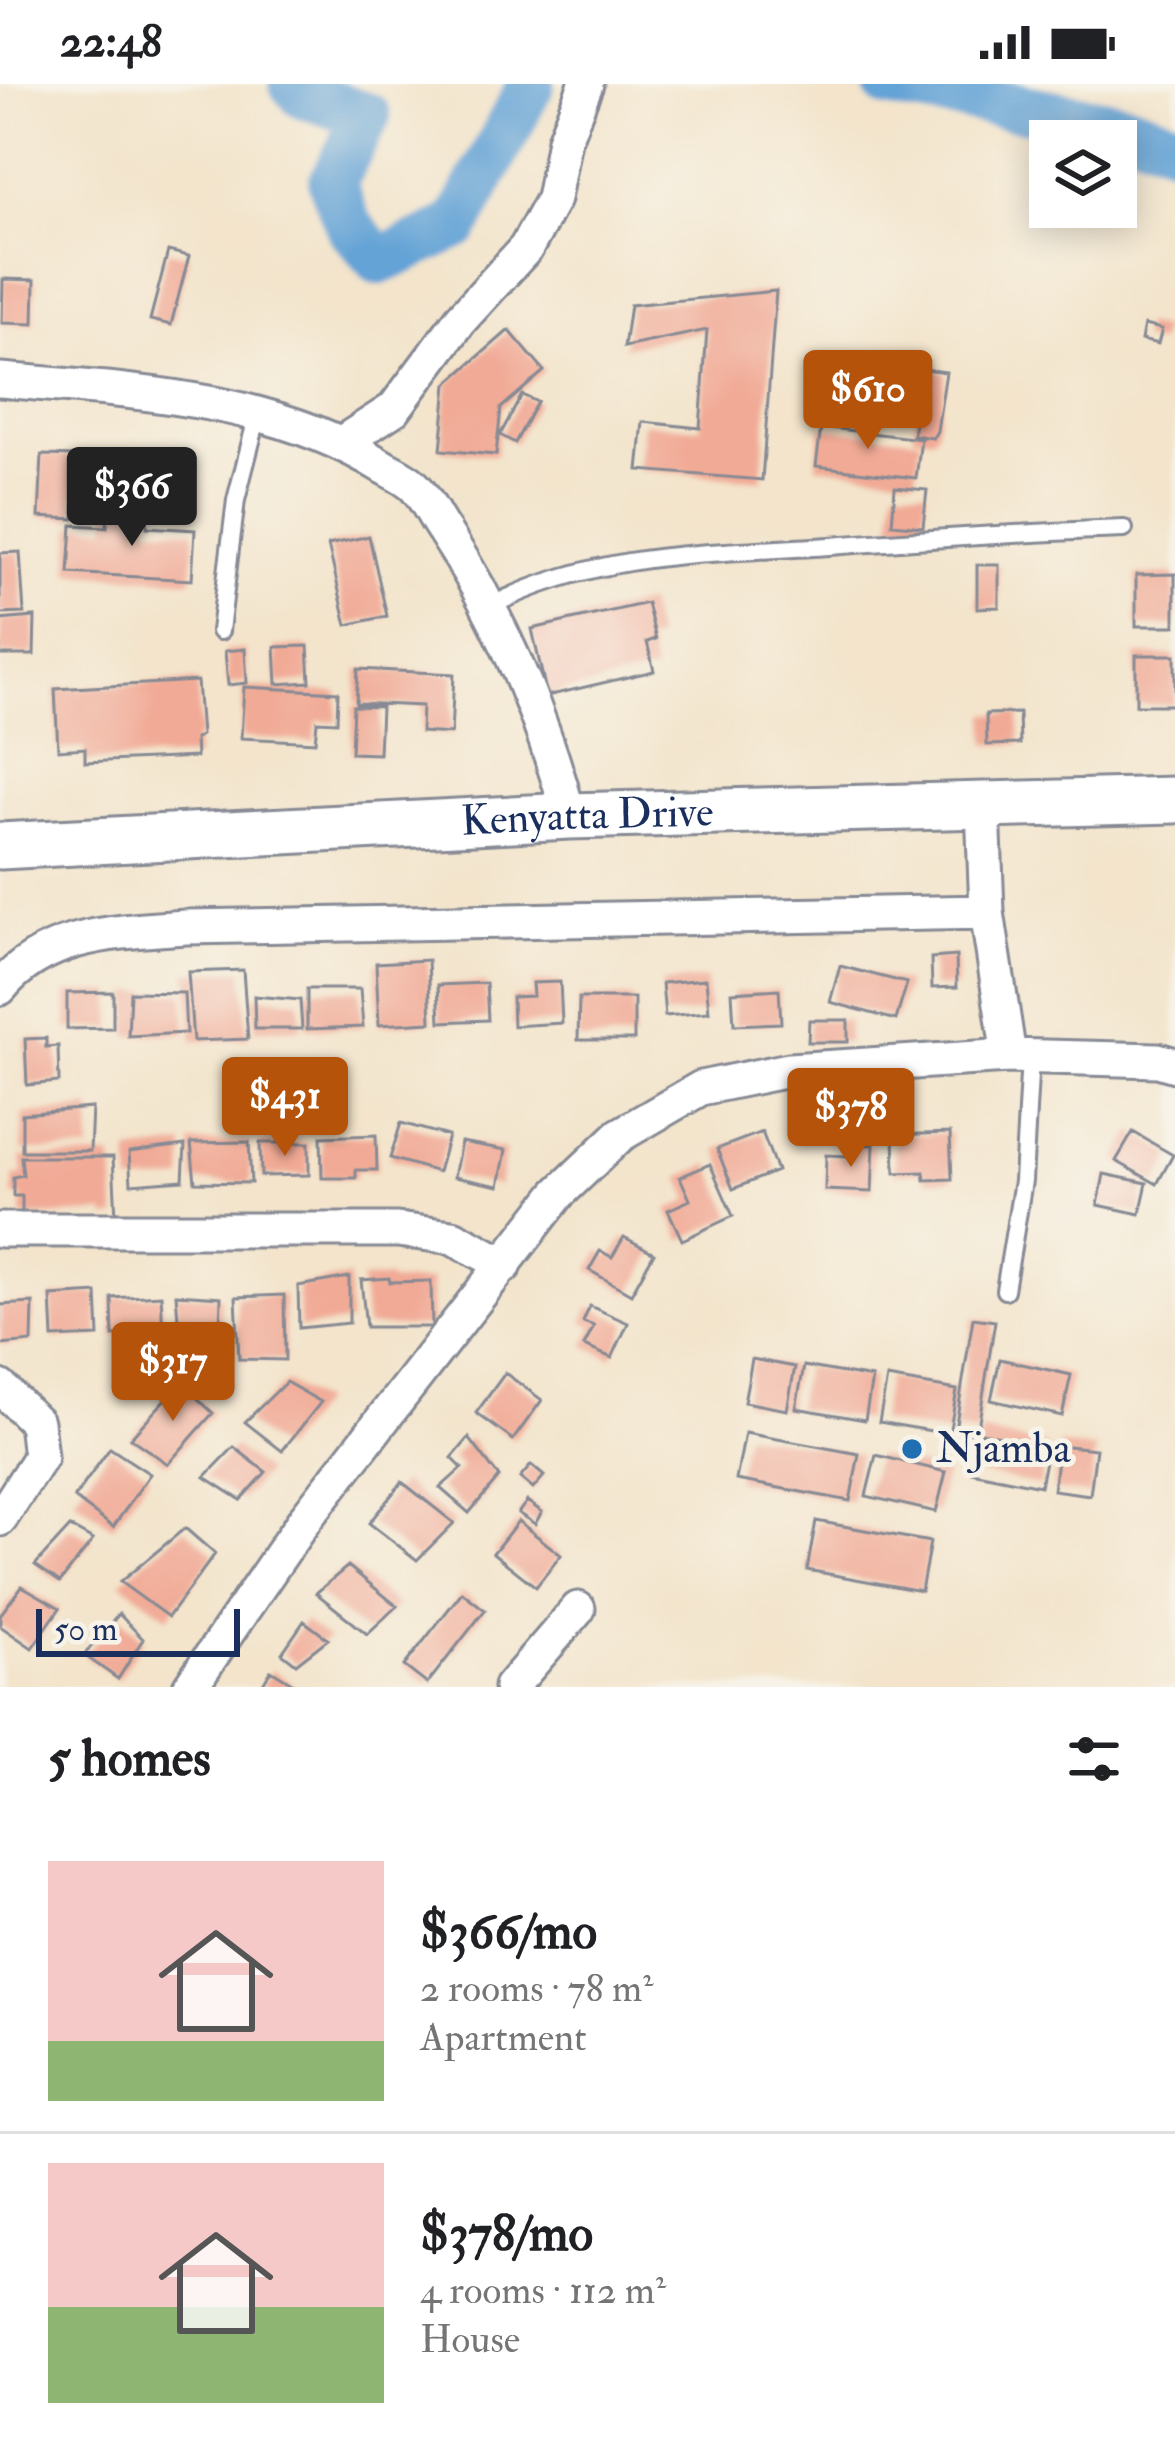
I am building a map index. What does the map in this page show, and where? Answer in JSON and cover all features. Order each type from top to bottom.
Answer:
[{"type":"main road","name":"Kenyatta Drive","points":[[0,845],[569,816],[1175,800]]},
{"type":"street","points":[[343,442],[394,409],[461,320],[526,248],[553,199],[564,140],[586,84]]},
{"type":"street","points":[[0,380],[155,394],[258,414],[343,442],[414,486],[489,608],[552,751],[569,816]]},
{"type":"street","points":[[983,806],[987,911],[1019,1056]]},
{"type":"street","points":[[0,988],[32,956],[104,934],[145,930],[987,911]]},
{"type":"street","points":[[190,1687],[305,1520],[559,1194],[620,1135],[701,1088],[789,1070],[1019,1056],[1158,1060],[1175,1065]]},
{"type":"street","points":[[0,1231],[397,1230],[453,1237],[505,1265]]},
{"type":"street","points":[[0,1387],[36,1422],[40,1457],[0,1520]]},
{"type":"street","points":[[511,1687],[578,1609]]},
{"type":"lane","points":[[220,632],[236,500],[258,414]]},
{"type":"lane","points":[[489,608],[533,585],[627,560],[1000,532],[1124,529]]},
{"type":"lane","points":[[1005,1290],[1023,1181],[1019,1056]]},
{"type":"building","points":[[168,251],[189,256],[171,325],[150,320]]},
{"type":"building","points":[[3,279],[35,280],[34,324],[2,323]]},
{"type":"building","points":[[776,291],[762,480],[638,470],[643,422],[700,428],[707,330],[624,347],[630,305]]},
{"type":"building","points":[[1144,325],[1162,329],[1158,344],[1141,340]]},
{"type":"building","points":[[509,330],[544,371],[501,408],[496,455],[441,450],[447,384]]},
{"type":"building","points":[[924,369],[946,372],[933,438],[913,435]]},
{"type":"building","points":[[522,395],[537,402],[515,443],[500,435]]},
{"type":"building","points":[[821,427],[921,439],[916,478],[816,466]]},
{"type":"building","points":[[42,455],[77,456],[74,519],[39,517]]},
{"type":"building","points":[[895,487],[927,490],[923,527],[892,524]]},
{"type":"building","points":[[108,509],[148,512],[147,527],[195,530],[192,580],[69,573],[72,525],[107,527]]},
{"type":"building","points":[[369,536],[387,616],[347,625],[328,545]]},
{"type":"building","points":[[20,552],[24,613],[0,614],[0,553]]},
{"type":"building","points":[[977,565],[999,565],[999,607],[977,608]]},
{"type":"building","points":[[1175,574],[1175,626],[1136,626],[1136,575]]},
{"type":"building","points":[[647,603],[656,639],[647,642],[654,671],[547,696],[532,629]]},
{"type":"building","points":[[35,617],[34,655],[0,655],[0,620]]},
{"type":"building","points":[[308,646],[310,682],[277,684],[275,647]]},
{"type":"building","points":[[245,649],[247,683],[228,685],[225,651]]},
{"type":"building","points":[[1136,655],[1175,655],[1175,705],[1136,705]]},
{"type":"building","points":[[358,669],[454,674],[451,734],[421,732],[422,706],[356,703]]},
{"type":"building","points":[[197,681],[201,735],[195,739],[196,757],[85,762],[85,748],[58,750],[55,689]]},
{"type":"building","points":[[244,687],[338,692],[337,722],[317,721],[315,742],[241,738]]},
{"type":"building","points":[[353,706],[381,707],[379,754],[351,753]]},
{"type":"building","points":[[1019,713],[1020,744],[987,745],[986,714]]},
{"type":"building","points":[[956,956],[957,987],[932,988],[931,958]]},
{"type":"building","points":[[428,960],[431,1022],[379,1025],[376,963]]},
{"type":"building","points":[[840,966],[907,983],[896,1020],[830,1002]]},
{"type":"building","points":[[243,970],[248,1039],[193,1041],[188,972]]},
{"type":"building","points":[[706,979],[709,1012],[665,1016],[662,983]]},
{"type":"building","points":[[560,982],[562,1023],[513,1026],[512,997],[533,996],[532,983]]},
{"type":"building","points":[[486,983],[488,1020],[440,1022],[438,985]]},
{"type":"building","points":[[307,989],[360,989],[363,1027],[307,1029]]},
{"type":"building","points":[[779,989],[781,1023],[734,1025],[732,992]]},
{"type":"building","points":[[113,992],[113,1028],[67,1029],[67,993]]},
{"type":"building","points":[[130,992],[184,993],[186,1033],[128,1036]]},
{"type":"building","points":[[254,996],[300,1000],[302,1029],[255,1029]]},
{"type":"building","points":[[579,998],[634,998],[634,1040],[578,1040]]},
{"type":"building","points":[[809,1020],[848,1020],[848,1042],[808,1042]]},
{"type":"building","points":[[46,1038],[46,1047],[58,1046],[59,1082],[27,1085],[25,1039]]},
{"type":"building","points":[[92,1108],[90,1151],[22,1151],[22,1114]]},
{"type":"building","points":[[401,1123],[448,1136],[438,1172],[390,1158]]},
{"type":"building","points":[[762,1132],[777,1171],[733,1189],[717,1149]]},
{"type":"building","points":[[1133,1132],[1173,1155],[1157,1184],[1116,1161]]},
{"type":"building","points":[[950,1133],[952,1179],[925,1180],[924,1172],[895,1173],[894,1135]]},
{"type":"building","points":[[376,1135],[377,1170],[356,1170],[356,1178],[322,1178],[321,1137]]},
{"type":"building","points":[[249,1142],[251,1183],[195,1182],[191,1143]]},
{"type":"building","points":[[461,1142],[506,1150],[499,1186],[454,1177]]},
{"type":"building","points":[[260,1143],[309,1143],[309,1175],[261,1176]]},
{"type":"building","points":[[848,1144],[874,1145],[872,1192],[825,1190],[826,1155],[848,1156]]},
{"type":"building","points":[[185,1145],[183,1180],[131,1184],[129,1152]]},
{"type":"building","points":[[21,1157],[113,1157],[116,1218],[105,1218],[106,1213],[22,1217],[22,1196],[13,1196],[13,1177],[23,1175]]},
{"type":"building","points":[[710,1164],[733,1216],[682,1240],[668,1210],[690,1200],[680,1177]]},
{"type":"building","points":[[1104,1174],[1147,1183],[1140,1214],[1098,1205]]},
{"type":"building","points":[[624,1237],[654,1253],[631,1294],[589,1270],[600,1251],[612,1257]]},
{"type":"building","points":[[349,1277],[349,1323],[299,1328],[298,1286]]},
{"type":"building","points":[[389,1278],[390,1282],[431,1281],[432,1327],[366,1327],[361,1280]]},
{"type":"building","points":[[97,1293],[99,1336],[53,1338],[51,1296]]},
{"type":"building","points":[[176,1294],[221,1297],[220,1329],[179,1331]]},
{"type":"building","points":[[161,1295],[163,1333],[113,1336],[112,1298]]},
{"type":"building","points":[[284,1295],[285,1360],[239,1359],[236,1297]]},
{"type":"building","points":[[33,1303],[32,1342],[0,1345],[0,1305]]},
{"type":"building","points":[[590,1306],[628,1323],[612,1358],[584,1346],[594,1326],[583,1322]]},
{"type":"building","points":[[973,1318],[995,1321],[977,1434],[955,1430]]},
{"type":"building","points":[[752,1359],[795,1367],[787,1410],[744,1402]]},
{"type":"building","points":[[1000,1359],[1071,1375],[1062,1416],[991,1400]]},
{"type":"building","points":[[804,1366],[872,1378],[865,1420],[796,1408]]},
{"type":"building","points":[[505,1373],[542,1400],[513,1440],[476,1413]]},
{"type":"building","points":[[887,1378],[957,1390],[949,1434],[879,1422]]},
{"type":"building","points":[[286,1382],[321,1402],[282,1451],[245,1422]]},
{"type":"building","points":[[181,1383],[213,1413],[168,1464],[130,1438]]},
{"type":"building","points":[[981,1432],[1048,1446],[1040,1486],[972,1472]]},
{"type":"building","points":[[745,1433],[859,1454],[850,1501],[736,1480]]},
{"type":"building","points":[[469,1438],[499,1477],[469,1513],[440,1488],[462,1468],[452,1458]]},
{"type":"building","points":[[1059,1445],[1096,1449],[1090,1495],[1053,1490]]},
{"type":"building","points":[[234,1447],[266,1472],[241,1500],[205,1477]]},
{"type":"building","points":[[110,1448],[150,1474],[113,1527],[74,1498]]},
{"type":"building","points":[[876,1455],[946,1472],[936,1512],[866,1496]]},
{"type":"building","points":[[531,1465],[544,1476],[533,1489],[520,1478]]},
{"type":"building","points":[[402,1482],[454,1523],[417,1560],[369,1523]]},
{"type":"building","points":[[527,1501],[542,1512],[535,1524],[518,1513]]},
{"type":"building","points":[[518,1521],[561,1555],[536,1587],[493,1553]]},
{"type":"building","points":[[816,1521],[930,1542],[921,1591],[807,1570]]},
{"type":"building","points":[[70,1527],[93,1540],[60,1582],[35,1565]]},
{"type":"building","points":[[185,1528],[215,1554],[168,1617],[120,1582]]},
{"type":"building","points":[[348,1566],[397,1606],[367,1634],[316,1593]]},
{"type":"building","points":[[22,1586],[60,1608],[32,1648],[0,1626],[0,1615]]},
{"type":"building","points":[[462,1592],[485,1610],[427,1684],[404,1666]]},
{"type":"building","points":[[119,1614],[143,1639],[118,1679],[84,1655]]},
{"type":"building","points":[[304,1621],[328,1639],[296,1664],[282,1653]]},
{"type":"building","points":[[271,1670],[292,1683],[290,1687],[261,1687]]},
{"type":"waterway","points":[[293,84],[304,95],[367,116],[332,183],[349,226],[380,261],[457,226],[531,84]]},
{"type":"waterway","points":[[887,84],[1124,126],[1175,144]]},
{"type":"place","name":"Njamba","points":[[912,1449]]}]
